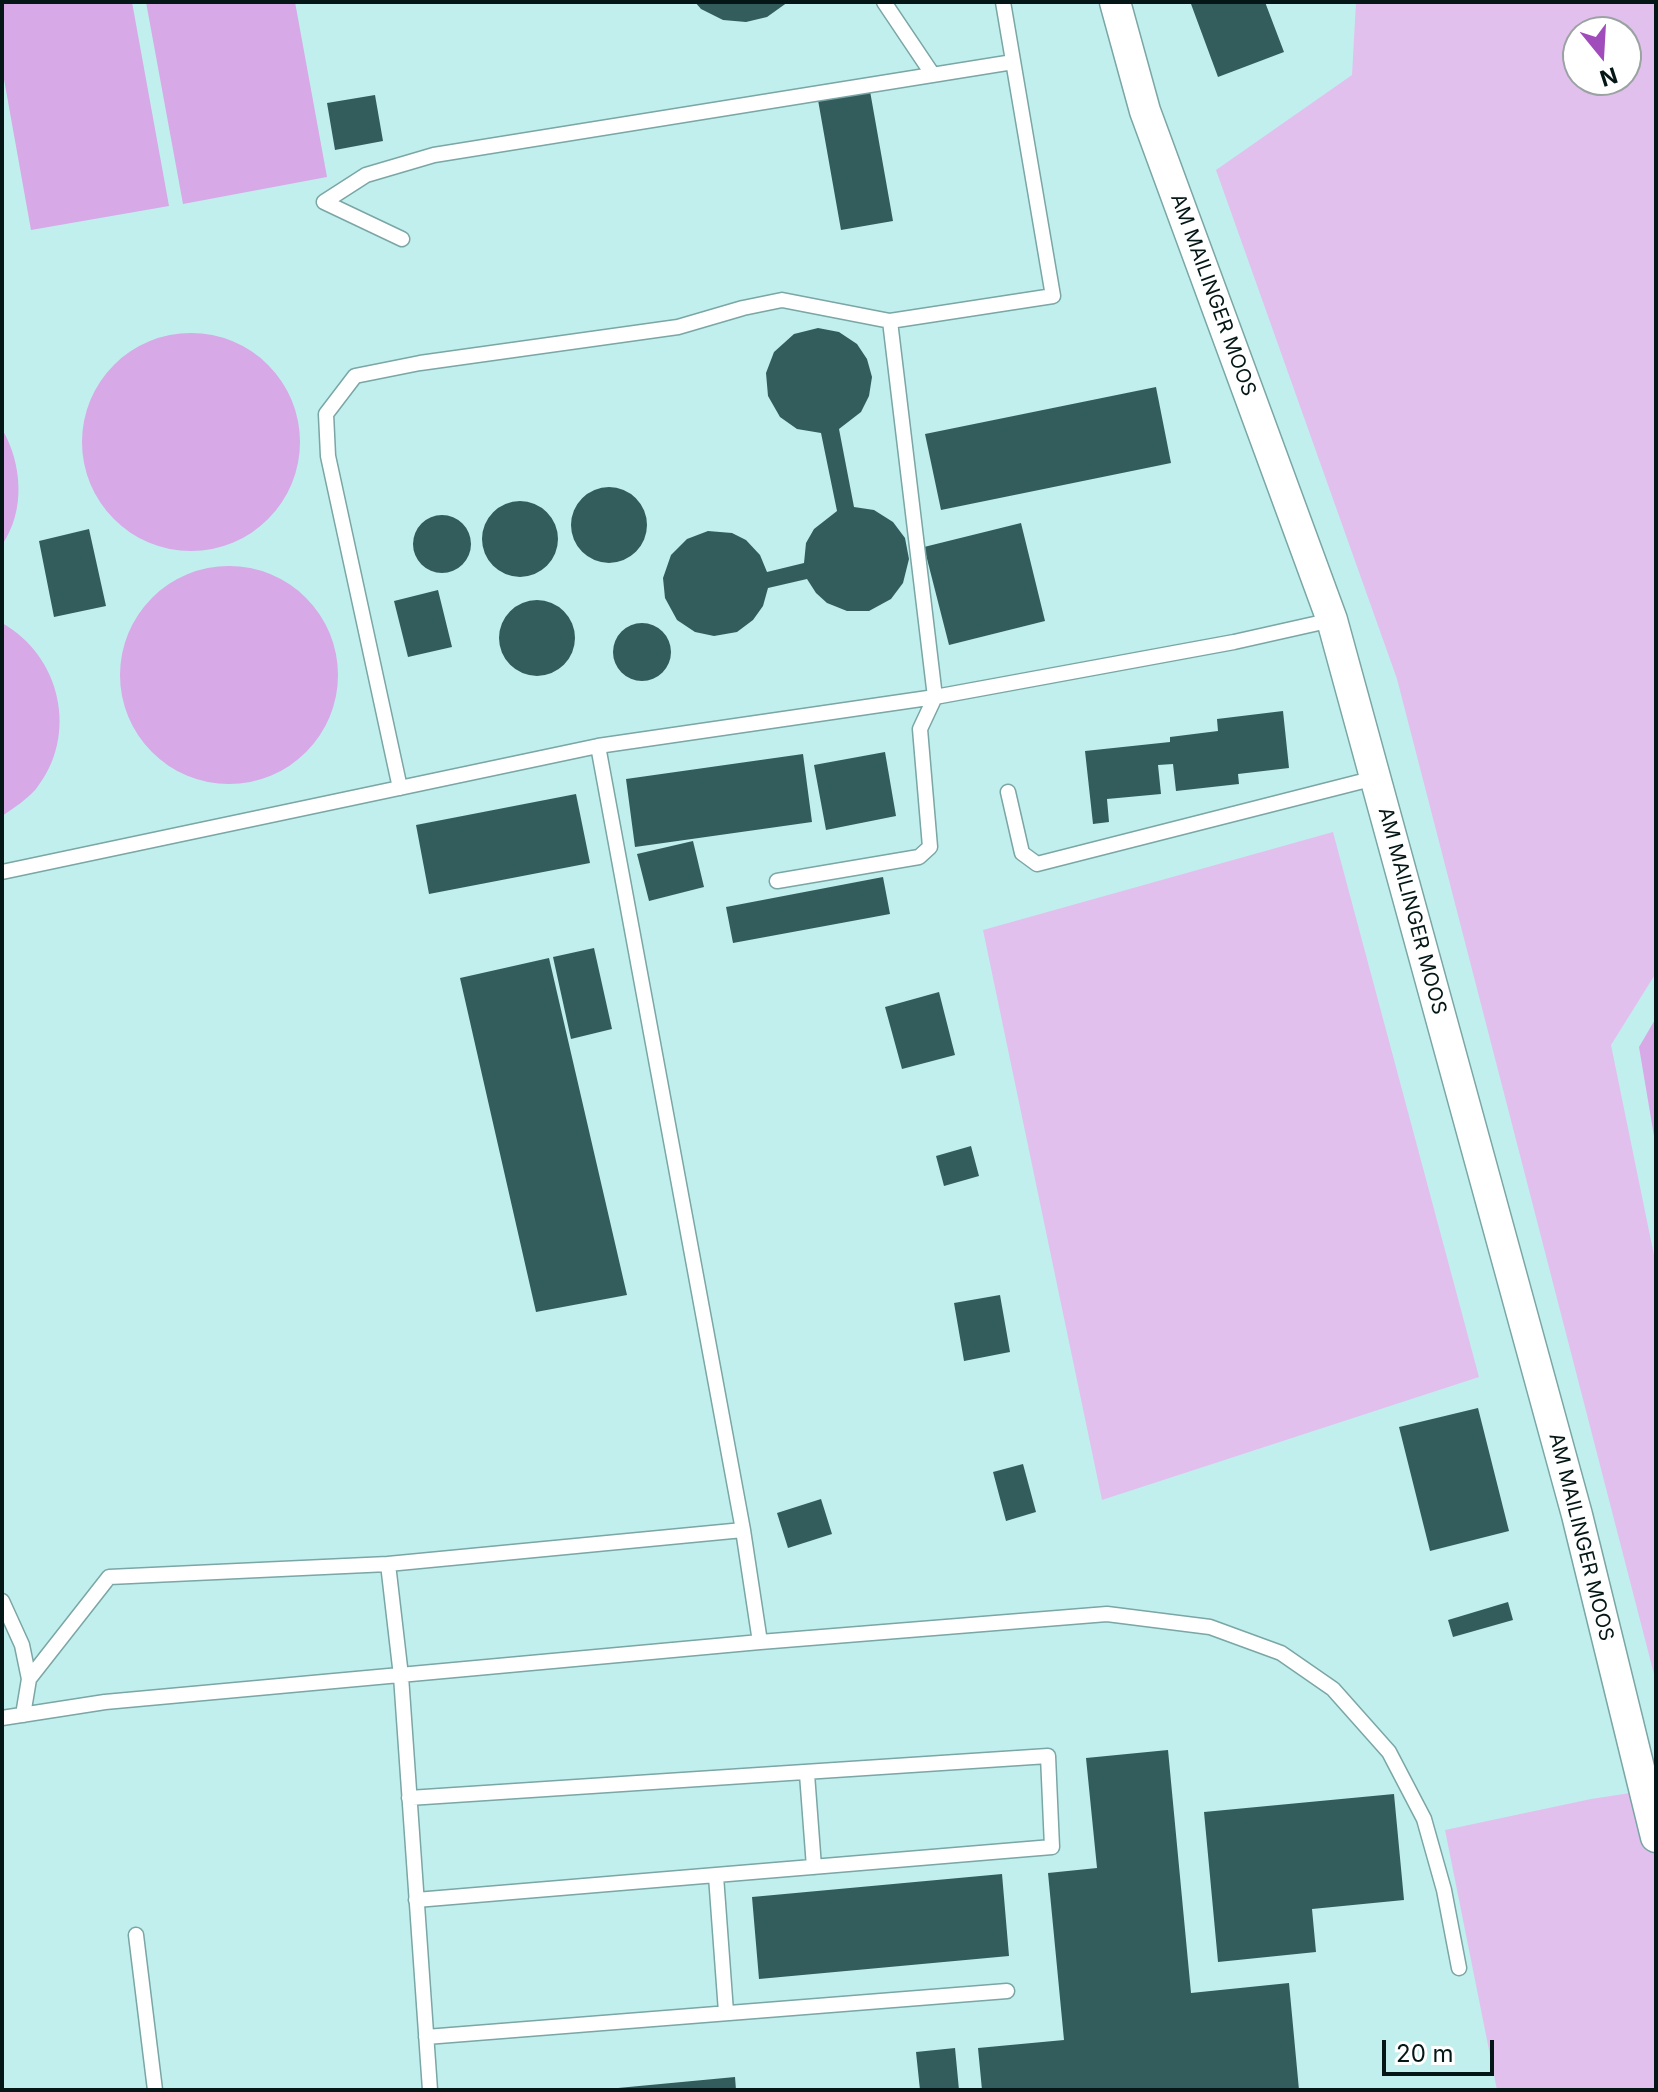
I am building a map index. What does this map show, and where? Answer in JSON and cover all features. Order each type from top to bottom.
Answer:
[{"type":"street","name":"AM MAILINGER MOOS","points":[[1115,2],[1145,111],[1332,620],[1577,1515],[1656,1837]]},
{"type":"lane","points":[[884,2],[933,75]]},
{"type":"lane","points":[[400,788],[328,456],[326,414],[355,376],[420,363],[678,327],[782,300],[890,321],[1053,296],[1003,2]]},
{"type":"lane","points":[[402,239],[324,202],[366,175],[434,155],[1013,62]]},
{"type":"lane","points":[[777,881],[919,857],[930,847],[920,729],[935,697],[890,321]]},
{"type":"lane","points":[[2,872],[598,746],[935,697],[1234,642],[1332,620]]},
{"type":"lane","points":[[598,746],[743,1530],[760,1642]]},
{"type":"lane","points":[[1008,792],[1022,853],[1037,864],[1375,778]]},
{"type":"lane","points":[[29,1679],[109,1577],[388,1564],[743,1530]]},
{"type":"lane","points":[[388,1564],[401,1676],[430,2090]]},
{"type":"lane","points":[[2,1601],[22,1645],[29,1679],[23,1715]]},
{"type":"lane","points":[[2,1718],[105,1702],[760,1642],[1107,1614],[1210,1627],[1281,1653],[1333,1689],[1389,1752],[1424,1819],[1444,1890],[1459,1968]]},
{"type":"lane","points":[[409,1798],[1048,1756],[1052,1847],[416,1900]]},
{"type":"lane","points":[[807,1774],[814,1867]]},
{"type":"lane","points":[[716,1876],[726,2012]]},
{"type":"lane","points":[[136,1935],[155,2090]]},
{"type":"lane","points":[[426,2037],[1007,1991]]},
{"type":"shaded area","points":[[2,2],[132,2],[169,206],[31,230],[2,68]]},
{"type":"shaded area","points":[[146,2],[295,2],[327,177],[183,204]]},
{"type":"shaded area","points":[[1356,2],[1656,2],[1656,973],[1611,1045],[1656,1265],[1656,1682],[1397,679],[1216,170],[1352,75]]},
{"type":"shaded area","points":[[191,333],[233,341],[252,351],[268,365],[282,381],[292,400],[300,442],[292,484],[282,503],[268,519],[252,533],[233,543],[191,551],[149,543],[130,533],[114,519],[100,503],[90,484],[82,442],[90,400],[100,381],[114,365],[130,351],[149,341]]},
{"type":"shaded area","points":[[2,429],[14,457],[18,502],[10,531],[2,545]]},
{"type":"shaded area","points":[[229,566],[271,574],[290,584],[306,598],[320,614],[330,633],[338,675],[330,717],[320,736],[306,752],[290,766],[271,776],[229,784],[187,776],[168,766],[152,752],[138,736],[128,717],[120,675],[128,633],[138,614],[152,598],[168,584],[187,574]]},
{"type":"shaded area","points":[[2,623],[22,637],[38,655],[50,676],[60,721],[57,745],[49,768],[36,789],[2,816]]},
{"type":"shaded area","points":[[1333,832],[1479,1377],[1102,1500],[983,930]]},
{"type":"shaded area","points":[[1656,1018],[1656,1148],[1639,1047]]},
{"type":"shaded area","points":[[1656,1789],[1656,2090],[1497,2090],[1445,1830],[1591,1799]]},
{"type":"building","points":[[695,2],[788,2],[767,17],[746,22],[723,20],[701,9]]},
{"type":"building","points":[[1265,2],[1284,52],[1218,77],[1191,4]]},
{"type":"building","points":[[870,91],[893,221],[841,230],[818,100]]},
{"type":"building","points":[[375,95],[383,141],[335,150],[327,103]]},
{"type":"building","points":[[818,328],[839,332],[857,344],[867,359],[872,377],[869,396],[861,412],[839,429],[854,507],[874,510],[893,522],[905,538],[909,559],[903,583],[891,599],[869,611],[847,611],[827,603],[807,579],[768,588],[763,606],[753,620],[737,632],[714,636],[695,632],[677,620],[665,598],[663,578],[671,555],[687,539],[708,531],[732,533],[746,540],[760,555],[767,572],[804,563],[806,543],[814,529],[837,511],[821,433],[797,429],[780,417],[768,396],[766,373],[774,352],[794,334]]},
{"type":"building","points":[[1156,387],[1171,463],[941,510],[925,434]]},
{"type":"building","points":[[609,487],[624,490],[636,498],[644,510],[647,525],[644,540],[636,552],[624,560],[609,563],[594,560],[582,552],[574,540],[571,525],[574,510],[582,498],[594,490]]},
{"type":"building","points":[[520,501],[534,504],[547,512],[555,525],[558,539],[555,553],[547,566],[534,574],[520,577],[506,574],[493,566],[485,553],[482,539],[485,525],[493,512],[506,504]]},
{"type":"building","points":[[442,515],[462,524],[471,544],[462,564],[442,573],[422,564],[413,544],[422,524]]},
{"type":"building","points":[[1021,523],[1045,621],[949,645],[924,547]]},
{"type":"building","points":[[89,529],[106,606],[54,617],[39,541]]},
{"type":"building","points":[[438,590],[452,647],[408,657],[394,601]]},
{"type":"building","points":[[537,600],[552,603],[564,611],[572,623],[575,638],[572,653],[564,665],[552,673],[537,676],[522,673],[510,665],[502,653],[499,638],[502,623],[510,611],[522,603]]},
{"type":"building","points":[[642,623],[662,632],[671,652],[662,672],[642,681],[622,672],[613,652],[622,632]]},
{"type":"building","points":[[1283,711],[1289,768],[1238,774],[1239,784],[1176,791],[1173,764],[1158,765],[1161,794],[1107,799],[1109,822],[1093,824],[1085,751],[1170,742],[1170,737],[1218,731],[1217,719]]},
{"type":"building","points":[[885,752],[896,816],[826,830],[814,765]]},
{"type":"building","points":[[803,754],[812,822],[635,847],[626,779]]},
{"type":"building","points":[[576,794],[590,863],[429,894],[416,825]]},
{"type":"building","points":[[693,841],[704,887],[649,901],[637,854]]},
{"type":"building","points":[[883,877],[890,914],[733,943],[726,907]]},
{"type":"building","points":[[594,948],[612,1029],[571,1039],[553,957]]},
{"type":"building","points":[[549,958],[627,1295],[536,1312],[460,978]]},
{"type":"building","points":[[939,992],[955,1055],[902,1069],[885,1007]]},
{"type":"building","points":[[971,1146],[979,1176],[944,1186],[936,1156]]},
{"type":"building","points":[[1000,1295],[1010,1352],[964,1361],[954,1303]]},
{"type":"building","points":[[1478,1408],[1509,1531],[1430,1551],[1399,1427]]},
{"type":"building","points":[[1023,1464],[1036,1512],[1006,1521],[993,1472]]},
{"type":"building","points":[[821,1499],[832,1534],[788,1548],[777,1513]]},
{"type":"building","points":[[1508,1602],[1513,1620],[1453,1637],[1448,1620]]},
{"type":"building","points":[[1168,1750],[1191,1993],[1289,1983],[1299,2090],[982,2090],[978,2048],[1064,2040],[1048,1873],[1097,1868],[1086,1758]]},
{"type":"building","points":[[1394,1794],[1404,1900],[1312,1909],[1316,1952],[1218,1962],[1204,1812]]},
{"type":"building","points":[[1002,1874],[1009,1956],[759,1979],[752,1897]]},
{"type":"building","points":[[955,2048],[959,2090],[920,2090],[916,2052]]},
{"type":"building","points":[[735,2077],[736,2090],[618,2090],[618,2088]]}]
